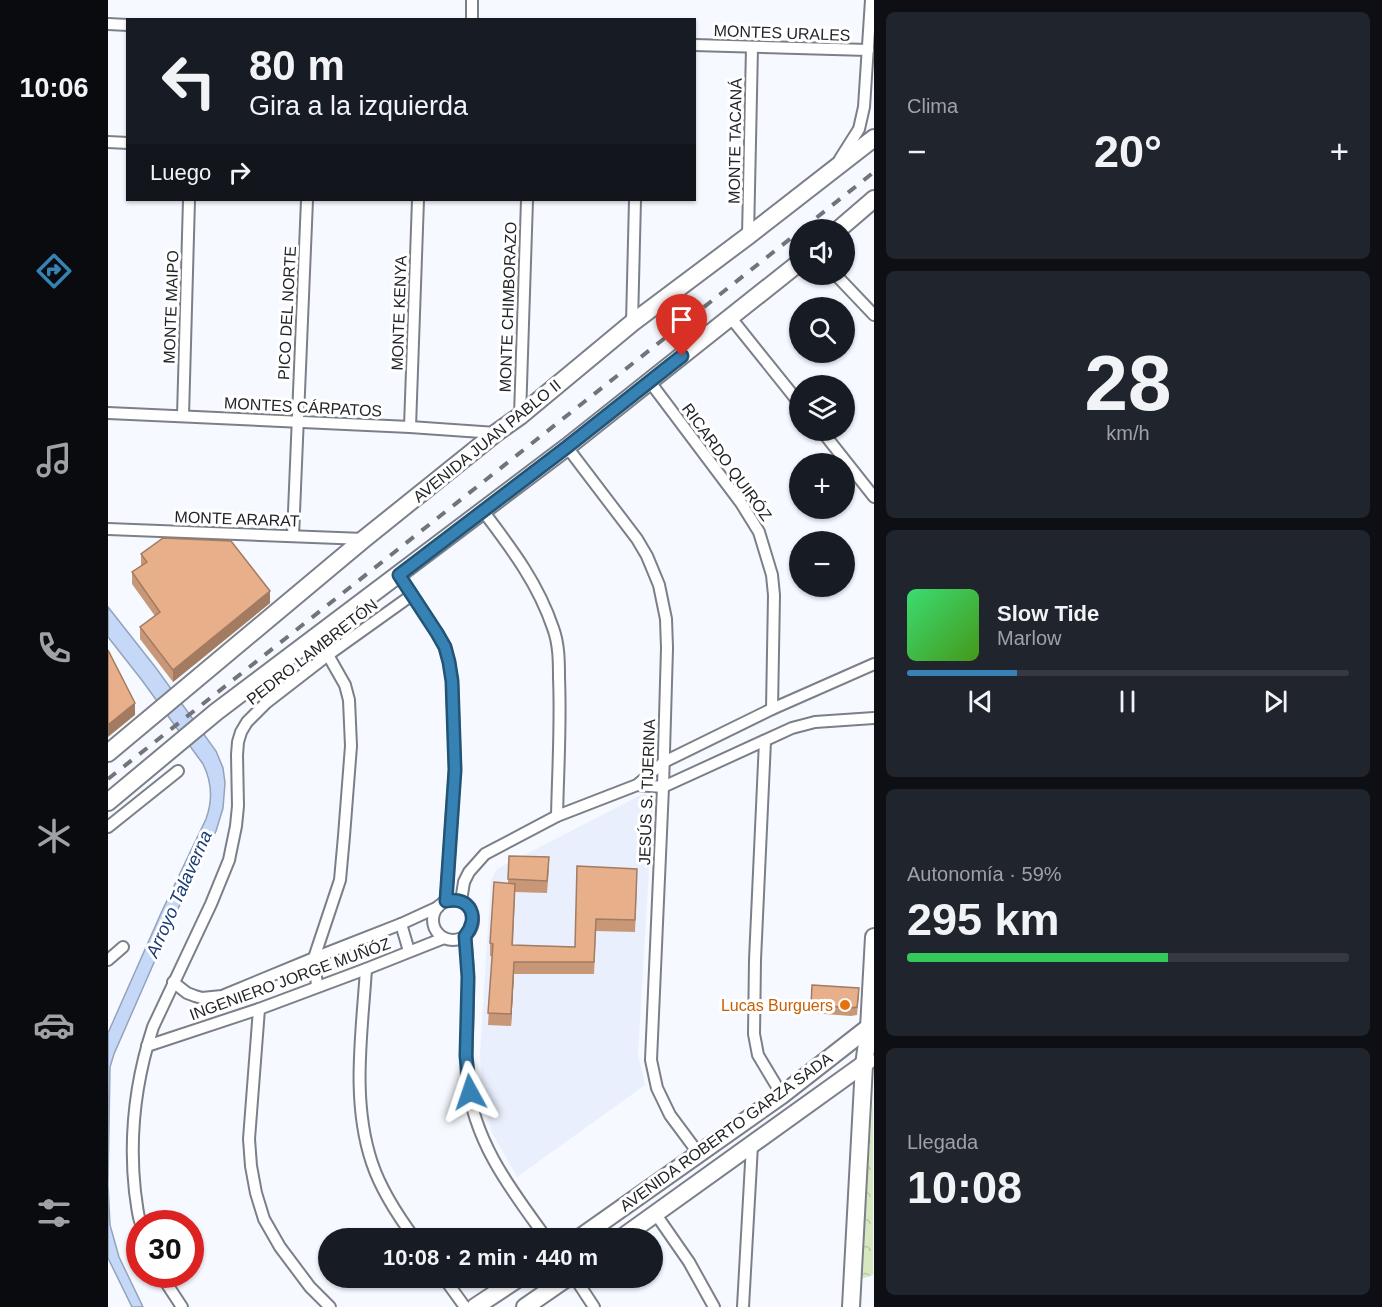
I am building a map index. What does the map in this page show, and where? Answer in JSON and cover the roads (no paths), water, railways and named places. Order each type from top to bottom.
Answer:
[{"type":"main road","name":"AVENIDA JUAN PABLO II","points":[[108,753],[364,539],[520,416],[632,323],[873,138]]},
{"type":"main road","points":[[850,219],[873,199]]},
{"type":"main road","points":[[108,802],[216,712],[567,447],[789,271]]},
{"type":"main road","points":[[851,1307],[869,1061],[873,937]]},
{"type":"main road","name":"AVENIDA ROBERTO GARZA SADA","points":[[594,1228],[782,1095],[871,1026]]},
{"type":"main road","name":"AVENIDA ROBERTO GARZA SADA","points":[[635,1228],[869,1061]]},
{"type":"main road","points":[[475,1307],[504,1288]]},
{"type":"main road","points":[[525,1307],[553,1288]]},
{"type":"street","points":[[472,0],[472,18]]},
{"type":"street","points":[[831,171],[859,129],[862,119],[867,85],[871,0]]},
{"type":"street","points":[[108,24],[126,25]]},
{"type":"street","name":"MONTES URALES","points":[[696,45],[868,50]]},
{"type":"street","name":"MONTE TACANÁ","points":[[748,236],[752,47]]},
{"type":"street","points":[[108,142],[126,143]]},
{"type":"street","name":"MONTE MAIPO","points":[[183,416],[189,201]]},
{"type":"street","name":"PICO DEL NORTE","points":[[293,536],[307,201]]},
{"type":"street","name":"MONTE KENYA","points":[[410,427],[418,201]]},
{"type":"street","name":"MONTE CHIMBORAZO","points":[[520,416],[527,201]]},
{"type":"street","points":[[632,323],[635,201]]},
{"type":"street","points":[[845,285],[873,315]]},
{"type":"street","points":[[731,318],[789,390]]},
{"type":"street","name":"RICARDO QUIRÓZ","points":[[650,382],[741,502],[759,532],[772,574],[774,595],[772,709]]},
{"type":"street","name":"MONTES CÁRPATOS","points":[[108,413],[496,433]]},
{"type":"street","points":[[829,441],[873,497]]},
{"type":"street","name":"JESÚS S. TIJERINA","points":[[567,447],[637,539],[647,556],[659,585],[666,619],[664,762],[651,1060],[657,1089],[670,1115],[699,1154]]},
{"type":"street","points":[[483,511],[525,568],[554,630],[558,653],[560,695],[557,816]]},
{"type":"street","name":"MONTE ARARAT","points":[[108,529],[364,539]]},
{"type":"street","points":[[399,575],[445,647],[452,681],[455,770],[442,904]]},
{"type":"street","name":"PEDRO LAMBRETÓN","points":[[137,1210],[133,1174],[134,1128],[138,1088],[147,1046],[153,1027],[211,904],[229,860],[238,806],[237,755],[241,732],[247,722],[266,703],[412,595]]},
{"type":"street","points":[[317,986],[314,958],[340,880],[351,746],[349,700],[345,685],[328,655]]},
{"type":"street","points":[[461,901],[464,882],[469,872],[485,854],[557,816],[637,785],[664,762],[772,709],[873,664]]},
{"type":"street","points":[[637,785],[663,787],[792,728],[815,722],[873,718]]},
{"type":"street","points":[[765,741],[754,1034],[758,1055],[782,1095]]},
{"type":"street","points":[[108,827],[178,771]]},
{"type":"street","points":[[453,899],[461,901],[472,913],[473,921],[470,930],[458,939],[444,938],[434,927],[434,913],[442,904],[453,899]]},
{"type":"street","name":"INGENIERO JORGE MUÑÓZ","points":[[173,982],[187,993],[202,998],[222,996],[401,924],[442,904]]},
{"type":"street","points":[[401,924],[409,951]]},
{"type":"street","points":[[465,936],[468,977],[467,1079],[472,1104],[480,1132],[491,1156],[506,1183],[539,1228]]},
{"type":"street","name":"INGENIERO JORGE MUÑÓZ","points":[[147,1046],[259,1009],[444,938]]},
{"type":"street","points":[[108,960],[123,947]]},
{"type":"street","points":[[366,969],[359,1077],[361,1113],[372,1164],[384,1191],[407,1228]]},
{"type":"street","points":[[259,1009],[249,1139],[250,1166],[256,1193],[264,1219],[280,1247],[310,1287],[330,1307]]},
{"type":"street","points":[[743,1307],[753,1145]]},
{"type":"street","points":[[655,1213],[689,1262],[714,1307]]},
{"type":"street","points":[[170,1288],[182,1307]]},
{"type":"street","points":[[451,1288],[465,1307]]},
{"type":"street","points":[[582,1288],[594,1307]]},
{"type":"water","name":"Arroyo Talaverna","points":[[108,607],[156,668],[216,751],[223,768],[225,783],[223,808],[216,831],[173,919],[110,1067],[108,1185],[108,1033],[206,819],[210,805],[210,791],[203,764],[108,637]]},
{"type":"water","points":[[108,1185],[110,1225],[119,1257],[126,1272],[126,1288],[134,1288],[143,1307],[132,1307],[108,1258]]},
{"type":"railway","points":[[815,219],[874,172]]},
{"type":"railway","points":[[108,779],[789,240]]},
{"type":"place","name":"Lucas Burguers","points":[[845,1005]]}]
